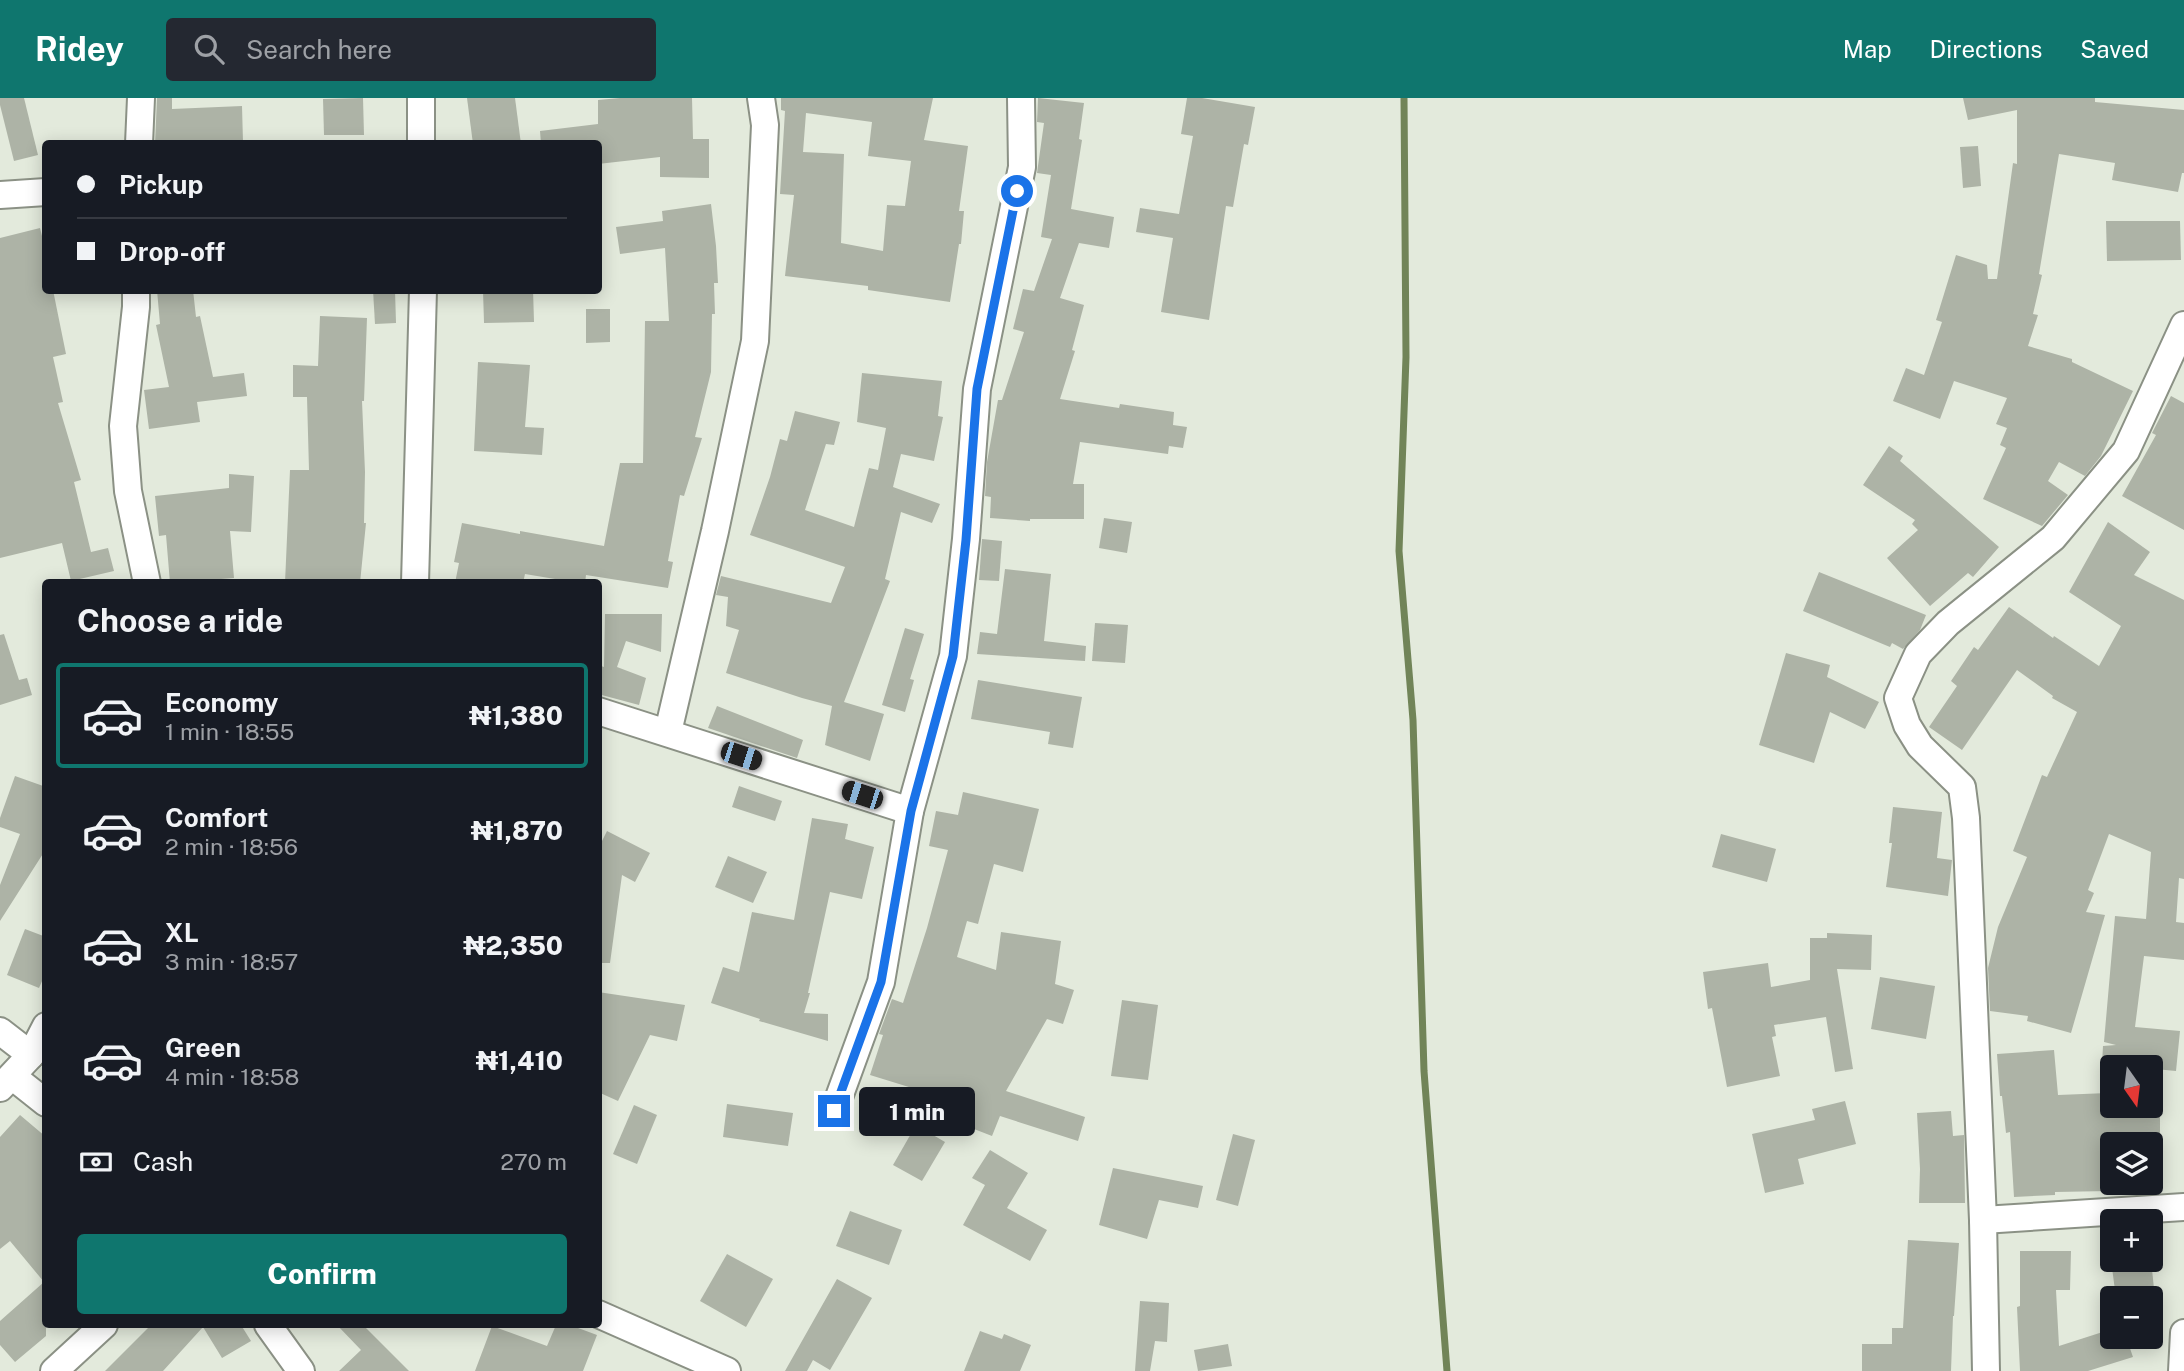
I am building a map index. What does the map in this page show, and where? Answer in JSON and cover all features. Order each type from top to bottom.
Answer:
[{"type":"street","points":[[139,140],[141,98]]},
{"type":"street","points":[[421,98],[421,140]]},
{"type":"street","points":[[668,732],[715,531],[755,341],[765,125],[761,98]]},
{"type":"street","points":[[834,1111],[881,982],[911,811],[953,656],[966,540],[977,389],[1022,167],[1021,98]]},
{"type":"street","points":[[0,195],[42,192]]},
{"type":"street","points":[[136,294],[123,426],[128,491],[146,579]]},
{"type":"street","points":[[415,579],[423,294]]},
{"type":"street","points":[[1986,1371],[1983,1220],[1966,818],[1962,787],[1920,746],[1907,725],[1898,698],[1918,654],[1948,623],[2053,538],[2126,450],[2184,326]]},
{"type":"street","points":[[602,712],[911,811]]},
{"type":"street","points":[[0,1031],[31,1055]]},
{"type":"street","points":[[42,1034],[31,1055],[6,1082],[42,1101]]},
{"type":"street","points":[[1983,1220],[2184,1207]]},
{"type":"street","points":[[602,1316],[727,1371]]},
{"type":"street","points":[[54,1371],[101,1328]]},
{"type":"street","points":[[270,1328],[301,1371]]},
{"type":"street","points":[[2182,1371],[2184,1333]]},
{"type":"building","points":[[0,98],[24,98],[38,155],[14,161]]},
{"type":"building","points":[[157,98],[172,98],[172,109],[242,106],[243,140],[155,140]]},
{"type":"building","points":[[363,98],[364,135],[324,135],[323,99]]},
{"type":"building","points":[[467,98],[515,98],[520,140],[472,140]]},
{"type":"building","points":[[692,98],[693,139],[709,139],[709,178],[660,177],[660,157],[602,164],[602,140],[541,140],[540,131],[598,124],[598,100]]},
{"type":"building","points":[[781,98],[933,98],[924,140],[968,146],[959,211],[964,211],[961,244],[950,302],[868,290],[868,286],[785,276],[794,195],[780,194],[785,111],[781,110]],"holes":[[[806,113],[872,122],[868,156],[911,161],[905,206],[887,205],[883,251],[841,243],[844,154],[803,152]]]},
{"type":"building","points":[[1038,98],[1084,103],[1079,139],[1082,140],[1071,209],[1114,217],[1109,248],[1079,243],[1060,298],[1084,305],[1072,350],[1075,351],[1060,399],[1119,408],[1120,404],[1174,412],[1173,425],[1187,427],[1183,448],[1169,446],[1168,454],[1080,442],[1073,484],[1084,484],[1084,519],[1030,521],[990,518],[991,497],[985,496],[987,462],[998,400],[1002,400],[1024,332],[1013,329],[1023,289],[1034,291],[1052,239],[1041,237],[1051,175],[1037,173],[1044,123],[1037,122]]},
{"type":"building","points":[[1187,98],[1255,107],[1248,145],[1244,144],[1233,207],[1226,206],[1209,320],[1161,312],[1173,238],[1136,232],[1140,208],[1179,214],[1193,136],[1181,134]]},
{"type":"building","points":[[1963,98],[2095,98],[2095,102],[2184,110],[2184,173],[2178,192],[2112,180],[2115,163],[2059,154],[2039,274],[2042,275],[2033,314],[2038,315],[2028,346],[2072,359],[2072,362],[2133,391],[2101,456],[2085,476],[2059,462],[2048,481],[2068,495],[2042,526],[1983,499],[2006,448],[2000,445],[2007,428],[1996,424],[2007,398],[1954,381],[1940,419],[1893,401],[1906,368],[1924,375],[1942,322],[1936,320],[1956,255],[1987,265],[1988,279],[1997,279],[2013,163],[2017,164],[2017,110],[1968,120]]},
{"type":"building","points":[[1978,146],[1981,186],[1963,188],[1960,147]]},
{"type":"building","points":[[711,204],[718,283],[714,283],[711,372],[695,437],[702,438],[684,496],[680,495],[668,561],[673,562],[668,588],[586,575],[586,579],[555,579],[525,574],[524,579],[456,579],[459,563],[454,562],[462,523],[604,546],[620,463],[643,463],[645,321],[669,321],[665,248],[620,254],[616,227],[663,221],[662,211]]},
{"type":"building","points":[[2106,221],[2180,221],[2181,260],[2107,261]]},
{"type":"building","points":[[40,228],[42,294],[54,294],[66,354],[53,357],[63,402],[58,403],[81,480],[74,482],[91,552],[108,548],[114,571],[71,579],[62,543],[0,558],[0,238]]},
{"type":"building","points":[[157,294],[193,294],[196,317],[200,316],[213,377],[244,373],[247,396],[197,402],[200,422],[149,429],[144,390],[169,387],[156,325],[160,324]]},
{"type":"building","points":[[373,294],[395,294],[396,323],[375,324]]},
{"type":"building","points":[[483,294],[533,294],[534,322],[484,323]]},
{"type":"building","points":[[586,309],[610,309],[610,342],[586,343]]},
{"type":"building","points":[[320,316],[367,318],[362,401],[366,523],[360,579],[285,579],[290,470],[309,470],[307,397],[293,397],[293,365],[318,366]]},
{"type":"building","points":[[478,362],[530,365],[525,427],[544,428],[542,455],[474,451]]},
{"type":"building","points":[[862,373],[942,381],[938,416],[943,417],[934,461],[901,454],[893,487],[940,504],[932,523],[901,512],[885,579],[890,581],[844,702],[884,714],[870,761],[825,745],[832,706],[726,673],[739,630],[726,626],[728,597],[716,595],[721,576],[831,603],[845,567],[750,535],[780,439],[787,441],[795,411],[840,422],[834,445],[826,444],[805,510],[854,527],[869,468],[878,470],[886,428],[857,422]]},
{"type":"building","points":[[2171,396],[2184,403],[2184,530],[2122,496],[2156,435],[2152,433]]},
{"type":"building","points":[[1889,446],[1903,456],[1900,461],[1999,547],[1973,577],[1968,573],[1930,606],[1887,558],[1918,530],[1912,524],[1915,520],[1863,485]]},
{"type":"building","points":[[229,474],[254,476],[251,532],[230,531],[234,578],[170,579],[166,535],[159,536],[155,496],[229,488]]},
{"type":"building","points":[[1104,518],[1132,522],[1127,553],[1099,548]]},
{"type":"building","points":[[2108,522],[2150,552],[2134,575],[2184,600],[2184,879],[2179,878],[2176,922],[2184,923],[2184,960],[2144,956],[2135,1027],[2180,1031],[2176,1071],[2163,1070],[2163,1055],[2102,1055],[2103,1046],[2116,1045],[2104,1042],[2115,916],[2146,919],[2151,852],[2109,834],[2088,890],[2094,893],[2086,912],[2105,915],[2071,1033],[2027,1021],[2028,1016],[1990,1011],[1988,968],[1998,927],[2027,857],[2013,851],[2042,775],[2047,777],[2077,712],[2052,698],[2053,696],[2017,670],[1962,750],[1929,727],[1957,686],[1951,681],[1974,647],[1978,650],[2009,607],[2099,666],[2121,626],[2069,592]]},
{"type":"building","points":[[982,539],[1002,541],[999,581],[979,580]]},
{"type":"building","points":[[1005,569],[1051,574],[1044,641],[1086,646],[1085,661],[977,654],[980,632],[997,634]]},
{"type":"building","points":[[1819,572],[1926,615],[1920,630],[1903,649],[1892,643],[1890,647],[1803,611]]},
{"type":"building","points":[[605,614],[662,614],[661,652],[626,641],[617,667],[646,678],[639,705],[602,695],[602,666],[604,667]]},
{"type":"building","points":[[1095,623],[1128,625],[1125,663],[1092,661]]},
{"type":"building","points":[[905,628],[924,634],[910,679],[914,680],[905,712],[882,705]]},
{"type":"building","points":[[4,634],[19,680],[27,678],[32,695],[0,705],[0,635]]},
{"type":"building","points":[[1786,653],[1830,665],[1827,677],[1879,702],[1865,729],[1830,712],[1814,763],[1759,745]]},
{"type":"building","points":[[978,680],[1082,697],[1073,748],[1048,744],[1050,732],[971,719]]},
{"type":"building","points":[[717,706],[803,740],[797,758],[708,728]]},
{"type":"building","points":[[15,776],[42,786],[42,855],[0,921],[0,885],[20,834],[0,827],[0,818]]},
{"type":"building","points":[[739,786],[782,801],[775,821],[732,807]]},
{"type":"building","points":[[963,792],[1039,809],[1023,872],[994,864],[978,924],[967,921],[957,957],[996,970],[1001,932],[1061,941],[1055,984],[1074,990],[1063,1024],[1047,1019],[1006,1091],[1085,1117],[1078,1141],[1000,1116],[992,1136],[956,1122],[964,1104],[870,1075],[883,1035],[879,1034],[892,999],[903,1003],[948,850],[929,846],[936,811],[958,815]]},
{"type":"building","points":[[1893,807],[1942,812],[1937,858],[1952,860],[1948,896],[1886,887],[1892,843],[1889,843]]},
{"type":"building","points":[[812,818],[848,824],[845,839],[874,847],[862,899],[830,892],[804,1013],[828,1014],[828,1041],[759,1021],[760,1019],[711,1003],[723,967],[739,972],[752,912],[794,920]]},
{"type":"building","points":[[607,831],[650,853],[635,882],[622,875],[610,963],[602,963],[602,841]]},
{"type":"building","points":[[1721,834],[1776,849],[1767,882],[1712,867]]},
{"type":"building","points":[[728,856],[767,872],[753,903],[715,887]]},
{"type":"building","points":[[25,929],[42,935],[42,981],[39,988],[7,975]]},
{"type":"building","points":[[1827,933],[1872,935],[1871,970],[1837,969],[1853,1069],[1835,1072],[1826,1017],[1774,1025],[1776,1036],[1772,1037],[1780,1076],[1727,1087],[1712,1008],[1708,1009],[1703,972],[1768,963],[1771,987],[1810,980],[1810,938],[1827,938]]},
{"type":"building","points":[[1880,977],[1935,986],[1926,1039],[1871,1029]]},
{"type":"building","points":[[602,993],[685,1005],[677,1041],[650,1035],[618,1101],[602,1094]]},
{"type":"building","points":[[1122,1000],[1158,1005],[1148,1080],[1111,1076]]},
{"type":"building","points":[[2054,1050],[2058,1095],[2100,1093],[2100,1118],[2160,1118],[2160,1132],[2100,1132],[2100,1191],[2055,1192],[2055,1195],[2014,1197],[2010,1132],[2006,1133],[1997,1054]]},
{"type":"building","points":[[1845,1101],[1856,1144],[1798,1159],[1804,1184],[1765,1193],[1752,1134],[1815,1120],[1812,1109]]},
{"type":"building","points":[[727,1104],[793,1113],[788,1146],[723,1137]]},
{"type":"building","points":[[634,1105],[657,1115],[637,1164],[613,1154]]},
{"type":"building","points":[[1951,1111],[1953,1136],[1964,1135],[1965,1203],[1919,1203],[1917,1113]]},
{"type":"building","points":[[20,1115],[42,1134],[42,1280],[10,1241],[0,1249],[0,1137]]},
{"type":"building","points":[[916,1125],[945,1142],[922,1181],[893,1165]]},
{"type":"building","points":[[1233,1134],[1255,1140],[1238,1206],[1216,1200]]},
{"type":"building","points":[[990,1150],[1028,1173],[1007,1208],[1047,1230],[1030,1261],[963,1225],[985,1185],[972,1178]]},
{"type":"building","points":[[1113,1168],[1203,1186],[1198,1208],[1159,1200],[1147,1239],[1099,1225]]},
{"type":"building","points":[[850,1211],[902,1230],[889,1265],[836,1246]]},
{"type":"building","points":[[1908,1240],[1959,1243],[1951,1371],[1862,1371],[1862,1344],[1892,1344],[1892,1328],[1903,1328]]},
{"type":"building","points":[[2020,1251],[2071,1251],[2070,1290],[2056,1290],[2059,1346],[2100,1333],[2100,1349],[2130,1349],[2133,1357],[2088,1371],[2020,1371],[2017,1307],[2020,1306]]},
{"type":"building","points":[[727,1254],[773,1279],[746,1327],[700,1301]]},
{"type":"building","points":[[2113,1272],[2152,1272],[2154,1286],[2114,1286]]},
{"type":"building","points":[[837,1279],[872,1298],[830,1370],[813,1360],[807,1371],[785,1371]]},
{"type":"building","points":[[42,1284],[42,1328],[46,1328],[46,1336],[15,1362],[0,1345],[0,1321]]},
{"type":"building","points":[[1140,1301],[1169,1303],[1167,1342],[1155,1341],[1150,1371],[1135,1371]]},
{"type":"building","points":[[148,1328],[202,1328],[163,1371],[105,1371]]},
{"type":"building","points":[[204,1328],[243,1328],[251,1341],[222,1358]]},
{"type":"building","points":[[340,1328],[366,1328],[409,1371],[339,1371],[361,1350]]},
{"type":"building","points":[[491,1328],[547,1346],[555,1328],[578,1328],[597,1335],[583,1371],[475,1371]]},
{"type":"building","points":[[980,1331],[1002,1339],[1004,1334],[1031,1345],[1020,1371],[964,1371]]},
{"type":"building","points":[[1228,1344],[1232,1366],[1198,1371],[1194,1350]]},
{"type":"waterway","points":[[1404,98],[1406,357],[1399,551],[1413,720],[1424,1071],[1447,1371]]},
{"type":"route","points":[[834,1111],[881,982],[911,811],[953,656],[966,540],[977,389],[1017,191]]}]
